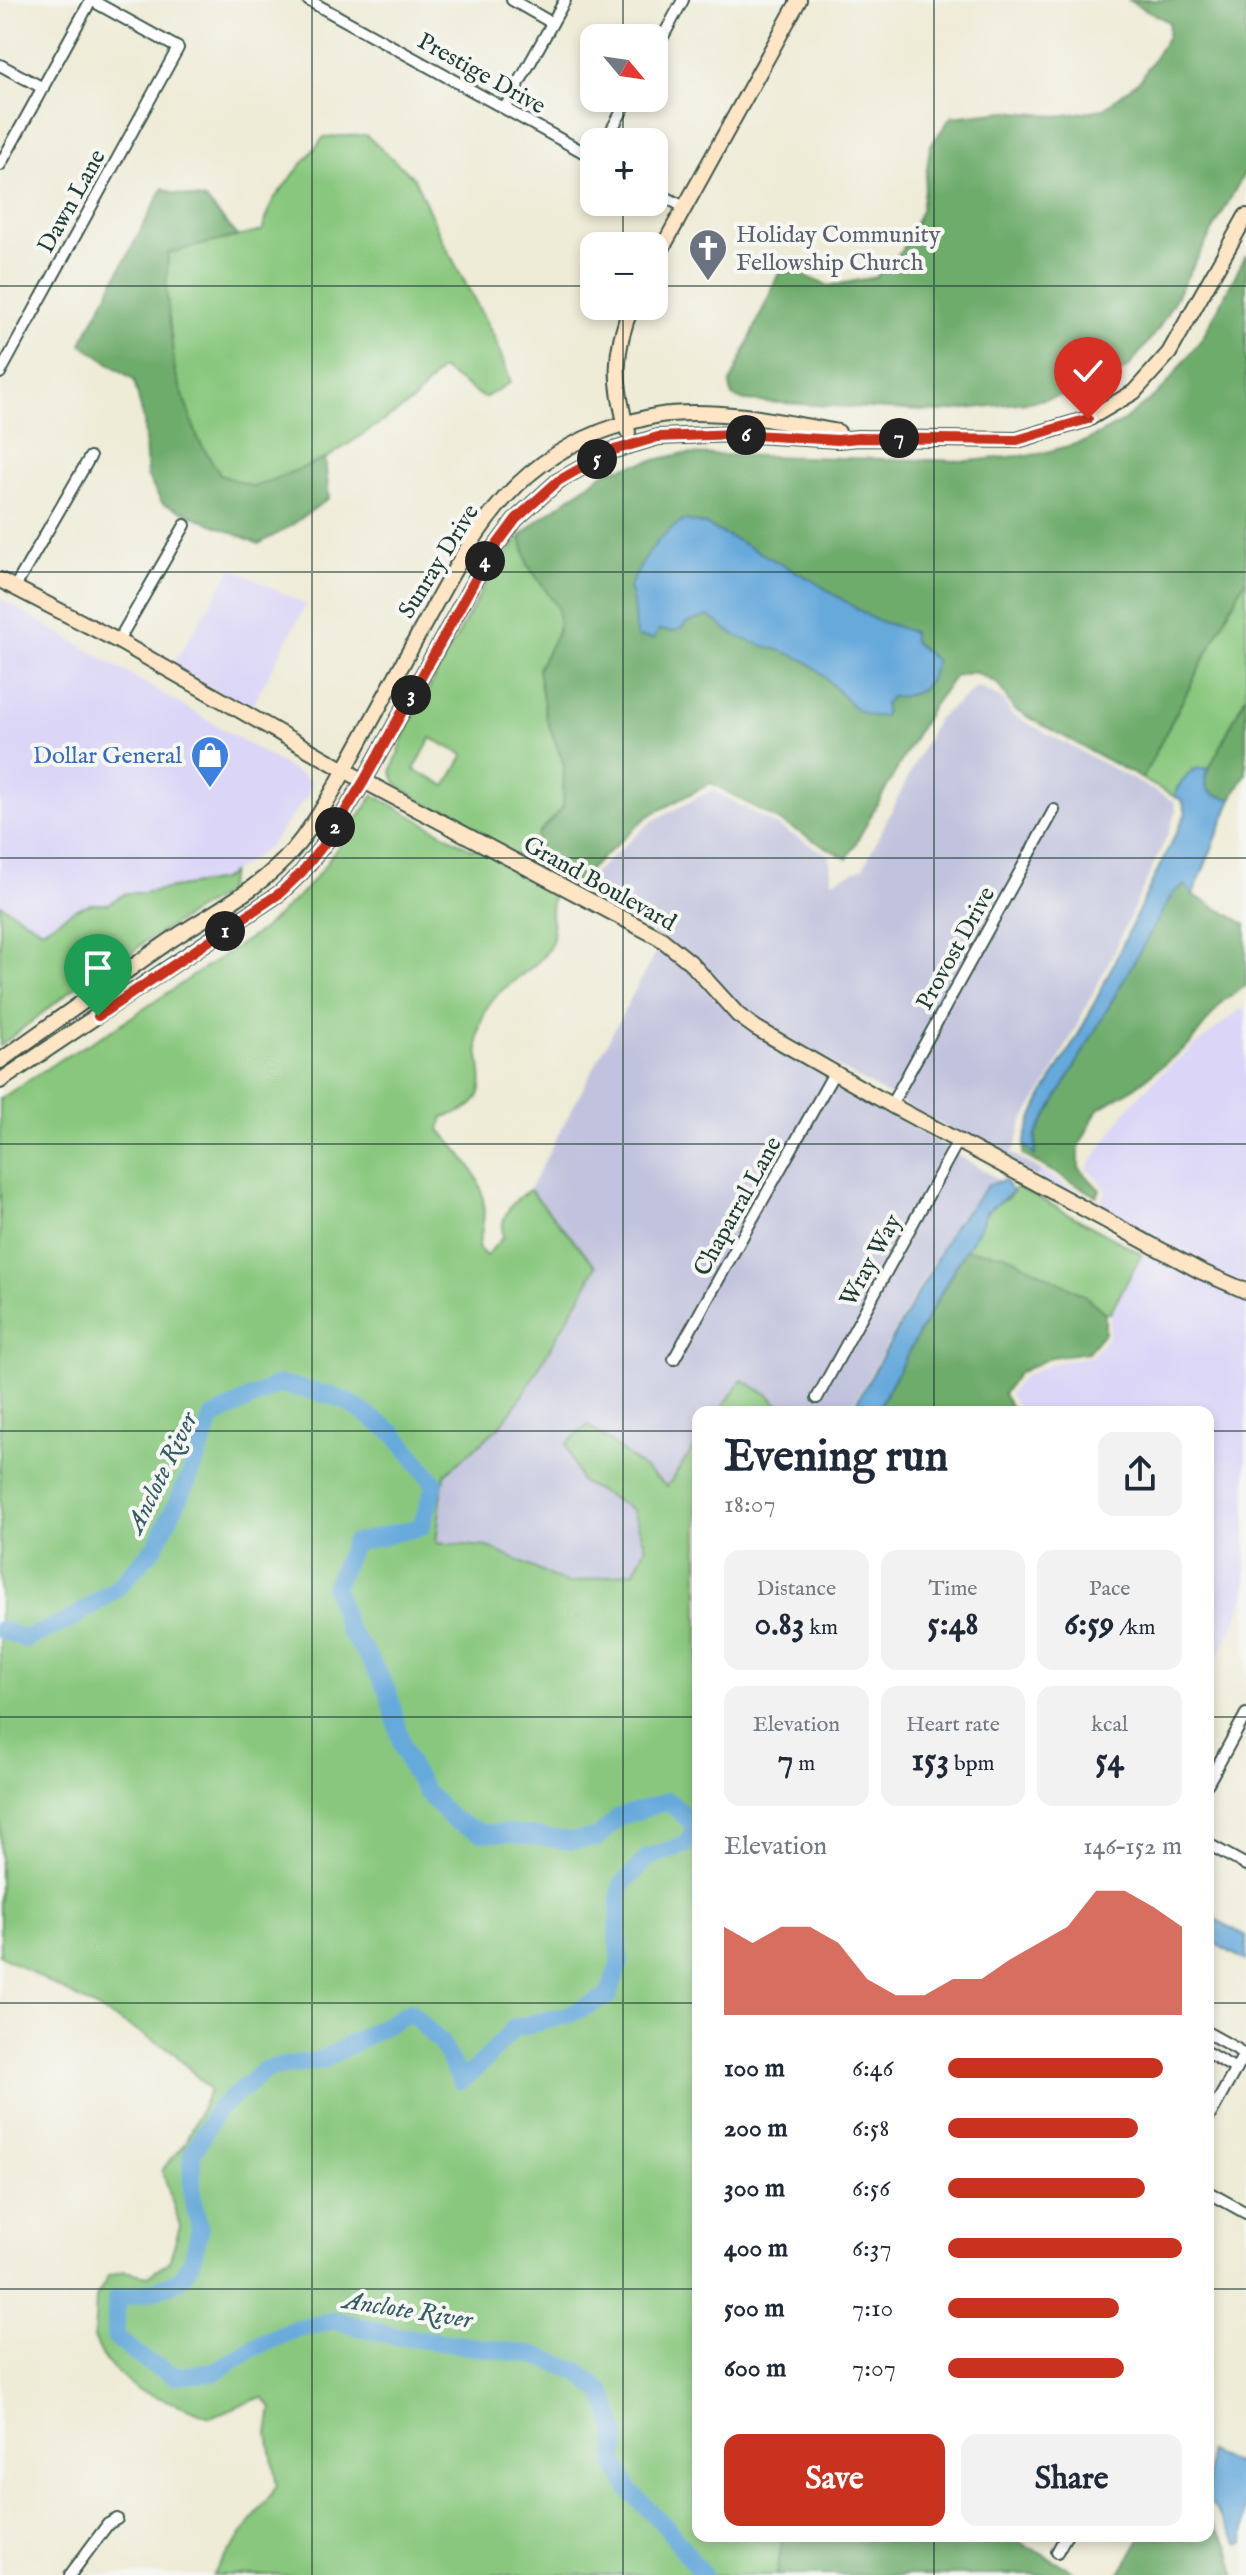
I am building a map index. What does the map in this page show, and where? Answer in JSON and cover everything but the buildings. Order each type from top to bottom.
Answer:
[{"type":"street","name":"Dawn Lane","points":[[0,373],[178,48],[91,0]]},
{"type":"street","points":[[0,165],[91,0]]},
{"type":"street","name":"Prestige Drive","points":[[308,0],[322,3],[580,150]]},
{"type":"street","points":[[512,0],[552,23]]},
{"type":"street","points":[[505,108],[565,0]]},
{"type":"street","points":[[668,27],[683,0]]},
{"type":"street","points":[[668,237],[799,0]]},
{"type":"street","points":[[0,65],[43,88]]},
{"type":"street","points":[[668,198],[684,207]]},
{"type":"street","name":"Sunray Drive","points":[[0,1081],[280,893],[302,872],[328,839],[364,781],[487,558],[516,519],[558,481],[611,451],[658,437],[735,434],[823,439],[1017,440],[1088,419],[1134,392],[1169,353],[1246,216]]},
{"type":"street","points":[[626,320],[621,332],[617,363],[619,395],[632,444]]},
{"type":"street","name":"Sunray Drive","points":[[0,1061],[271,872],[294,849],[345,770],[458,563],[483,524],[511,491],[562,450],[598,432],[654,416],[710,412],[840,432],[858,438]]},
{"type":"street","points":[[15,587],[90,457]]},
{"type":"street","points":[[118,641],[185,525]]},
{"type":"street","name":"Grand Boulevard","points":[[0,580],[118,641],[364,781],[660,938],[690,962],[738,1015],[834,1073],[1200,1271],[1246,1291]]},
{"type":"street","name":"Provost Drive","points":[[891,1105],[1054,810]]},
{"type":"street","name":"Chaparral Lane","points":[[674,1359],[834,1073]]},
{"type":"street","name":"Wray Way","points":[[817,1398],[958,1141]]},
{"type":"street","points":[[1214,1772],[1246,1714]]},
{"type":"street","points":[[1214,1847],[1246,1865]]},
{"type":"street","points":[[1214,2036],[1245,2057],[1214,2108]]},
{"type":"street","points":[[1214,2056],[1236,2069]]},
{"type":"street","points":[[1214,2195],[1246,2213]]},
{"type":"street","points":[[70,2575],[108,2524],[117,2519]]},
{"type":"street","points":[[1057,2552],[1063,2542]]},
{"type":"shaded area","points":[[232,568],[306,605],[250,710],[172,666]]},
{"type":"shaded area","points":[[0,598],[309,780],[308,795],[268,848],[221,880],[126,893],[108,904],[90,904],[76,909],[42,931],[0,904]]},
{"type":"shaded area","points":[[978,687],[1003,700],[1011,714],[1175,802],[1176,811],[1168,834],[1108,964],[1049,1080],[1022,1123],[1011,1153],[1041,1171],[1035,1177],[759,1023],[742,1011],[694,958],[576,887],[578,881],[593,874],[652,821],[713,790],[829,855],[832,881],[863,868],[937,719]]},
{"type":"shaded area","points":[[574,898],[657,942],[686,965],[716,1000],[832,1078],[1001,1181],[988,1185],[951,1230],[856,1399],[848,1406],[779,1406],[769,1395],[742,1380],[723,1406],[692,1406],[692,1451],[668,1486],[588,1425],[581,1482],[632,1509],[646,1547],[634,1571],[568,1584],[488,1547],[436,1544],[444,1475],[500,1426],[522,1396],[596,1266],[529,1190],[657,949],[572,904]]},
{"type":"shaded area","points":[[1240,1009],[1246,1010],[1246,1285],[1202,1267],[1035,1177],[1041,1171],[1094,1201],[1102,1199],[1106,1192],[1104,1186],[1087,1168],[1129,1107],[1159,1075]]},
{"type":"shaded area","points":[[1142,1254],[1246,1297],[1246,1593],[1234,1627],[1214,1662],[1214,1406],[1016,1406],[1009,1394],[1022,1377],[1053,1363],[1092,1356],[1109,1336],[1110,1313]]},
{"type":"green space","points":[[1128,0],[1246,0],[1246,170],[1159,328],[1128,368],[1085,391],[1035,401],[940,412],[745,401],[732,396],[730,384],[782,266],[829,286],[876,277],[902,251],[921,210],[930,147],[951,117],[1006,111],[1059,116],[1103,109],[1141,79],[1168,36],[1169,22]]},
{"type":"green space","points":[[366,135],[414,178],[444,243],[494,337],[511,382],[484,398],[441,369],[412,402],[321,462],[254,487],[220,475],[198,439],[175,372],[166,289],[168,253],[262,231],[273,200],[324,137]]},
{"type":"green space","points":[[163,188],[206,200],[238,236],[168,253],[166,289],[175,372],[198,439],[220,475],[254,487],[325,459],[329,498],[259,544],[162,503],[147,476],[144,422],[134,380],[81,344]]},
{"type":"green space","points":[[1246,255],[1246,578],[1142,779],[1013,709],[998,684],[974,672],[955,676],[931,708],[847,859],[711,783],[648,816],[589,870],[583,881],[577,881],[543,857],[537,835],[563,807],[564,765],[546,717],[538,669],[558,631],[558,608],[528,565],[521,536],[540,519],[607,471],[681,454],[968,461],[1039,454],[1086,441],[1122,422],[1162,390],[1203,337]]},
{"type":"green space","points":[[521,536],[528,565],[558,607],[558,631],[538,669],[546,717],[564,765],[563,808],[539,832],[543,855],[578,881],[576,887],[435,809],[397,785],[391,772],[409,725],[492,572]],"holes":[[[431,738],[464,755],[446,786],[414,770]]]},
{"type":"green space","points":[[1246,578],[1246,695],[1209,769],[1202,768],[1177,788],[1175,797],[1142,779]]},
{"type":"green space","points":[[1246,695],[1246,773],[1232,799],[1215,795],[1207,789],[1205,777]]},
{"type":"green space","points":[[374,795],[473,850],[476,846],[574,898],[572,904],[553,895],[553,935],[549,948],[543,957],[499,992],[489,1005],[478,1037],[482,1079],[480,1092],[475,1102],[463,1111],[443,1117],[440,1130],[473,1170],[479,1183],[484,1211],[478,1248],[486,1256],[503,1237],[503,1222],[509,1209],[530,1190],[596,1266],[522,1396],[500,1426],[444,1475],[436,1543],[488,1547],[568,1584],[634,1571],[646,1547],[632,1509],[581,1482],[566,1444],[588,1425],[667,1486],[692,1451],[692,2542],[782,2542],[777,2575],[213,2575],[277,2486],[268,2434],[272,2408],[262,2397],[210,2417],[136,2389],[105,2361],[94,2338],[96,2298],[108,2276],[124,2271],[148,2276],[169,2262],[180,2226],[162,2170],[185,2143],[210,2090],[171,2050],[0,1955],[0,1099],[109,1032],[263,929],[305,890]]},
{"type":"green space","points":[[231,873],[225,893],[143,943],[115,967],[81,983],[0,1046],[0,904],[42,930],[76,909],[90,904],[108,904],[126,893],[221,880]]},
{"type":"green space","points":[[1186,885],[1193,895],[1246,924],[1246,986],[1223,1001],[1189,1045],[1132,1089],[1097,1110],[1079,1147],[1079,1168],[1100,1190],[1097,1196],[1023,1155],[1024,1145],[1035,1155],[1036,1135],[1173,893]]},
{"type":"green space","points":[[1017,1186],[1142,1254],[1110,1313],[1105,1313],[1084,1295],[965,1250],[990,1207],[1007,1199]]},
{"type":"green space","points":[[965,1250],[1005,1254],[1084,1295],[1105,1313],[1105,1332],[1088,1352],[1051,1357],[1018,1373],[1003,1394],[1010,1406],[879,1406]]},
{"type":"green space","points":[[742,1380],[769,1395],[779,1406],[723,1406]]},
{"type":"green space","points":[[1214,2526],[1229,2546],[1236,2575],[1119,2575],[1138,2542],[1214,2542]]},
{"type":"green space","points":[[782,2542],[1020,2542],[1080,2575],[777,2575]]},
{"type":"water","points":[[685,520],[706,525],[738,541],[810,579],[873,619],[913,632],[913,641],[936,661],[930,678],[916,693],[891,697],[885,704],[885,715],[874,716],[855,708],[804,660],[743,639],[708,616],[686,623],[678,630],[659,630],[654,639],[637,637],[629,588],[658,541]]},
{"type":"water","points":[[1209,769],[1205,777],[1207,789],[1215,795],[1232,799],[1193,895],[1185,885],[1173,893],[1036,1135],[1035,1156],[1024,1145],[1034,1113],[1084,1024],[1186,813],[1182,800],[1175,797],[1177,788],[1192,770]]},
{"type":"water","points":[[1004,1180],[1013,1192],[986,1212],[879,1406],[854,1406],[951,1230],[988,1185]]},
{"type":"water","points":[[1214,1918],[1246,1936],[1246,1961],[1214,1943]]},
{"type":"water","points":[[1214,2454],[1246,2468],[1244,2543],[1239,2544],[1214,2508]]},
{"type":"waterway","name":"Anclote River","points":[[0,1629],[25,1639],[70,1620],[116,1589],[155,1547],[189,1478],[212,1418],[279,1384],[329,1395],[346,1401],[394,1433],[435,1484],[421,1527],[354,1543],[334,1587],[348,1630],[367,1655],[388,1692],[402,1745],[411,1768],[426,1792],[453,1820],[482,1833],[509,1833],[570,1841],[597,1838],[619,1817],[668,1801],[692,1822]]},
{"type":"waterway","name":"Anclote River","points":[[692,1834],[687,1844],[647,1858],[621,1886],[617,1938],[620,1962],[608,1996],[568,2015],[514,2028],[461,2081],[441,2043],[410,2012],[322,2060],[266,2069],[217,2110],[192,2154],[192,2197],[200,2228],[192,2261],[180,2280],[153,2291],[116,2299],[116,2338],[146,2361],[175,2376],[215,2372],[253,2348],[291,2331],[335,2320],[390,2335],[535,2355],[579,2372],[604,2394],[617,2432],[615,2463],[630,2491],[667,2528],[703,2575]]},
{"type":"place","name":"Holiday Community Fellowship Church","points":[[708,282]]},
{"type":"place","name":"Dollar General","points":[[210,789]]},
{"type":"route","points":[[98,1016],[280,893],[302,872],[328,839],[364,781],[487,558],[516,519],[558,481],[611,451],[658,437],[735,434],[838,440],[1017,440],[1088,419]]}]
